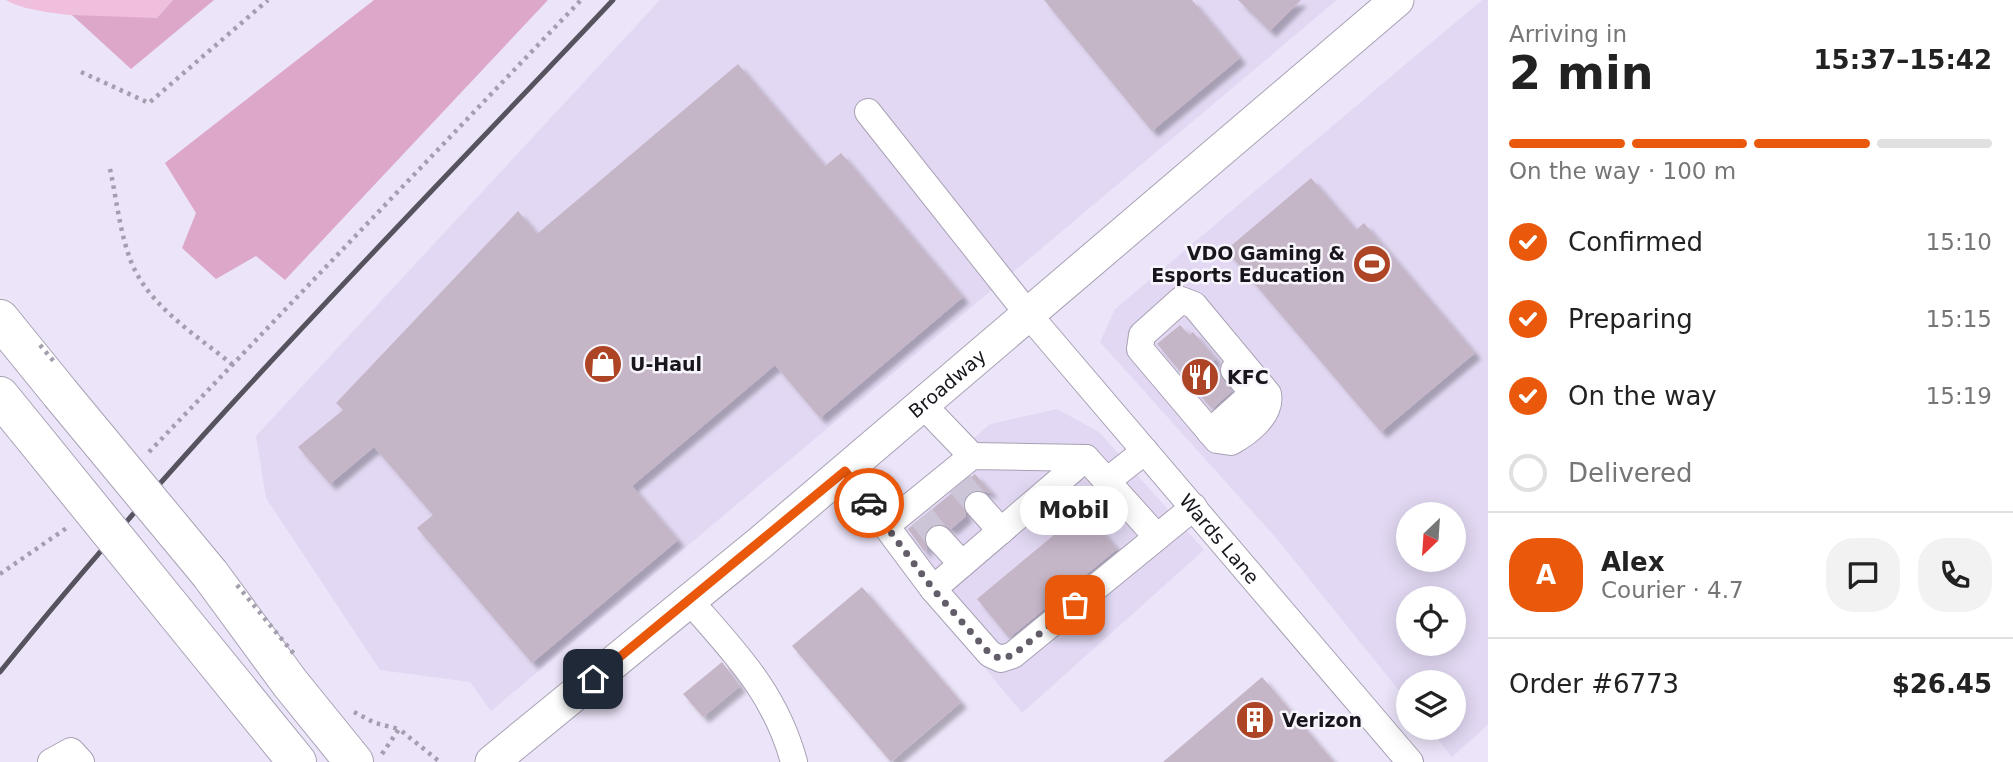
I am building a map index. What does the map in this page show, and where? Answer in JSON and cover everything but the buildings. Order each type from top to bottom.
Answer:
[{"type":"highway","points":[[0,319],[210,573],[290,683],[354,762]]},
{"type":"highway","points":[[0,396],[297,762]]},
{"type":"main road","name":"Broadway","points":[[492,762],[845,471],[1398,0]]},
{"type":"street","name":"Wards Lane","points":[[868,112],[1028,314],[1194,508],[1401,758]]},
{"type":"street","points":[[1181,300],[1188,317],[1249,389],[1247,401],[1210,432],[1140,349],[1142,335],[1181,300]]},
{"type":"street","points":[[923,405],[972,456],[1086,458],[1157,537]]},
{"type":"street","points":[[1107,481],[1145,451]]},
{"type":"street","points":[[886,526],[916,511],[955,479],[972,456]]},
{"type":"street","points":[[933,589],[1086,458]]},
{"type":"street","points":[[845,471],[933,589],[990,654],[1001,659],[1013,655],[1194,508]]},
{"type":"street","points":[[978,505],[1001,531]]},
{"type":"street","points":[[939,539],[962,564]]},
{"type":"street","points":[[689,600],[760,683],[770,700],[794,762]]},
{"type":"street","points":[[51,762],[71,751],[81,762]]},
{"type":"path","points":[[81,72],[149,103],[268,0]]},
{"type":"path","points":[[140,462],[581,0]]},
{"type":"path","points":[[110,169],[128,253],[140,279],[163,308],[233,365]]},
{"type":"path","points":[[0,574],[75,521]]},
{"type":"path","points":[[376,762],[399,729],[440,762]]},
{"type":"shaded area","points":[[6,0],[173,0],[157,18],[142,18],[57,13],[19,6]]},
{"type":"shaded area","points":[[173,0],[214,0],[131,69],[72,15],[157,18]]},
{"type":"shaded area","points":[[374,0],[548,0],[285,280],[256,256],[216,279],[182,248],[196,213],[165,163]]},
{"type":"shaded area","points":[[660,0],[1337,0],[491,711],[470,682],[380,670],[266,498],[256,436]]},
{"type":"shaded area","points":[[1482,0],[1488,0],[1488,725],[1452,757],[1439,740],[1466,740],[1466,670],[1396,670],[1396,687],[1277,539],[1100,342],[1115,309]]},
{"type":"shaded area","points":[[1057,409],[1099,432],[1204,550],[1022,713],[876,536],[887,515],[990,424]]},
{"type":"tunnel","points":[[960,484],[978,505]]},
{"type":"tunnel","points":[[922,517],[939,539]]},
{"type":"railway","points":[[0,672],[72,584],[223,414],[613,0]]},
{"type":"way so far","points":[[869,503],[933,589],[990,654],[1001,659],[1013,655],[1075,605]]},
{"type":"place","name":"VDO Gaming & Esports Education","points":[[1372,264]]},
{"type":"place","name":"U-Haul","points":[[603,364]]},
{"type":"place","name":"KFC","points":[[1200,377]]},
{"type":"place","name":"Mobil","points":[[1075,605]]},
{"type":"place","name":"Verizon","points":[[1255,720]]},
{"type":"route","points":[[593,679],[845,471],[869,503]]}]
